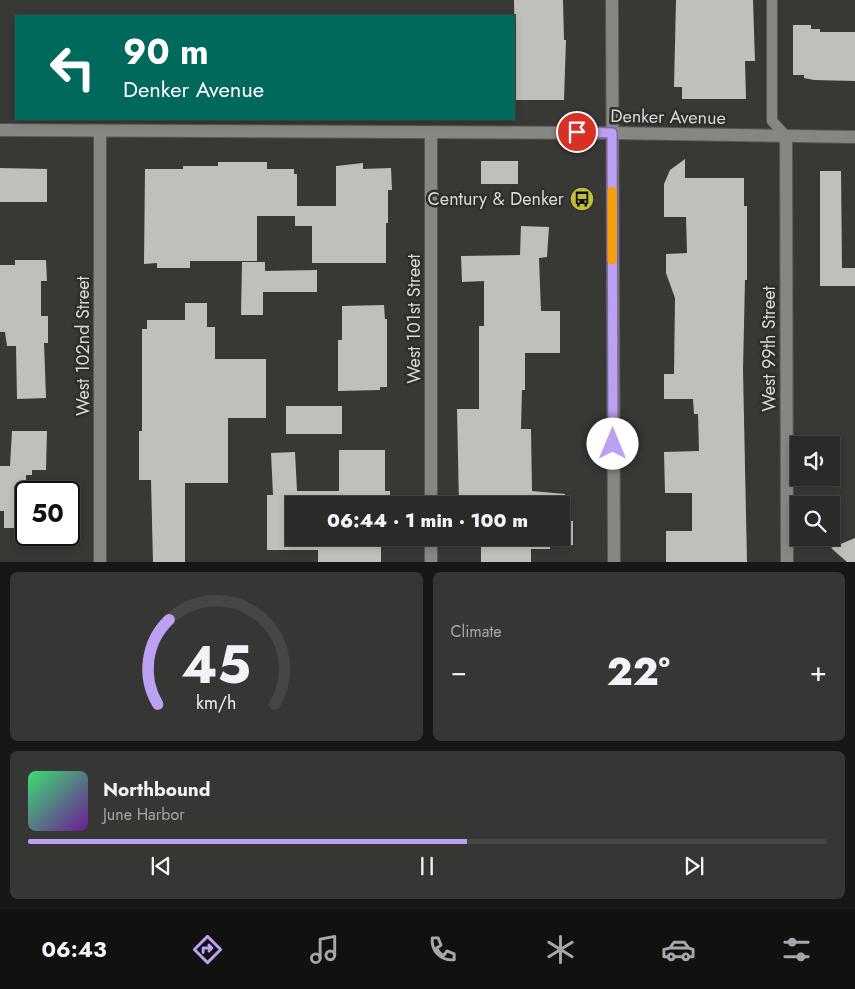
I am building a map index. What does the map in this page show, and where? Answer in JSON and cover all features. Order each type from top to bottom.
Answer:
[{"type":"street","points":[[612,0],[614,562]]},
{"type":"street","name":"Denker Avenue","points":[[0,130],[612,133],[855,137]]},
{"type":"street","name":"West 102nd Street","points":[[100,131],[100,562]]},
{"type":"street","name":"West 101st Street","points":[[431,132],[431,496]]},
{"type":"street","name":"West 99th Street","points":[[786,136],[787,562]]},
{"type":"street","points":[[431,546],[432,562]]},
{"type":"lane","points":[[772,0],[772,121],[786,136]]},
{"type":"building","points":[[514,0],[563,0],[564,40],[566,40],[564,100],[516,100]]},
{"type":"building","points":[[676,0],[753,0],[755,61],[745,61],[746,99],[682,99],[682,87],[674,87]]},
{"type":"building","points":[[793,25],[811,25],[811,29],[820,29],[820,32],[855,32],[855,81],[814,80],[804,78],[804,75],[793,75]]},
{"type":"building","points":[[685,159],[685,178],[744,178],[744,206],[747,206],[747,280],[745,280],[743,370],[747,562],[666,562],[666,531],[692,531],[692,493],[665,493],[664,452],[699,451],[698,414],[694,414],[693,399],[664,399],[664,374],[674,374],[675,298],[666,273],[666,254],[687,253],[686,217],[664,217],[664,184],[670,170]]},
{"type":"building","points":[[481,161],[518,161],[518,184],[481,184]]},
{"type":"building","points":[[218,162],[267,162],[267,169],[294,169],[294,174],[297,174],[297,206],[336,206],[336,166],[363,163],[363,169],[391,168],[392,190],[388,190],[386,263],[312,263],[312,226],[295,226],[295,216],[257,216],[257,261],[190,261],[190,268],[157,268],[157,263],[144,264],[145,169],[183,169],[183,166],[218,166]]},
{"type":"building","points":[[0,168],[47,169],[47,202],[0,202]]},
{"type":"building","points":[[820,171],[841,171],[842,268],[855,268],[855,286],[820,286]]},
{"type":"building","points":[[521,226],[549,227],[547,257],[539,258],[541,311],[560,311],[560,353],[525,353],[525,390],[522,390],[521,429],[531,429],[532,491],[565,494],[565,496],[459,496],[457,409],[479,409],[479,326],[484,326],[484,281],[462,282],[461,256],[520,255]]},
{"type":"building","points":[[15,260],[46,260],[47,281],[41,281],[41,316],[48,316],[48,343],[44,343],[46,398],[17,399],[16,346],[7,346],[5,332],[0,332],[0,265],[15,265]]},
{"type":"building","points":[[242,262],[265,262],[265,271],[317,270],[317,292],[263,292],[263,315],[241,315]]},
{"type":"building","points":[[185,303],[207,303],[207,327],[215,327],[215,359],[266,359],[266,418],[228,418],[228,483],[185,483],[185,562],[153,562],[151,480],[139,480],[139,431],[142,431],[142,329],[147,329],[147,320],[185,320]]},
{"type":"building","points":[[384,305],[385,319],[387,319],[387,387],[380,387],[380,390],[338,391],[338,340],[342,340],[342,306]]},
{"type":"building","points":[[286,406],[342,406],[342,434],[286,434]]},
{"type":"building","points":[[12,431],[47,431],[46,470],[32,470],[32,475],[26,475],[26,481],[15,481],[15,528],[4,528],[4,511],[0,511],[0,466],[10,466]]},
{"type":"building","points":[[339,450],[385,450],[385,491],[390,491],[390,496],[285,496],[285,546],[381,546],[381,562],[318,562],[318,550],[267,550],[267,495],[273,495],[271,453],[295,452],[297,491],[339,491]]},
{"type":"building","points":[[570,521],[573,521],[573,545],[570,545]]},
{"type":"building","points":[[855,538],[855,562],[847,562],[831,548],[840,546],[840,544]]},
{"type":"building","points":[[481,546],[550,546],[550,549],[531,549],[531,562],[481,562]]},
{"type":"slow traffic","points":[[612,191],[612,260]]},
{"type":"place","name":"Century & Denker","points":[[582,199]]},
{"type":"route","points":[[577,132],[612,133],[613,444]]}]
